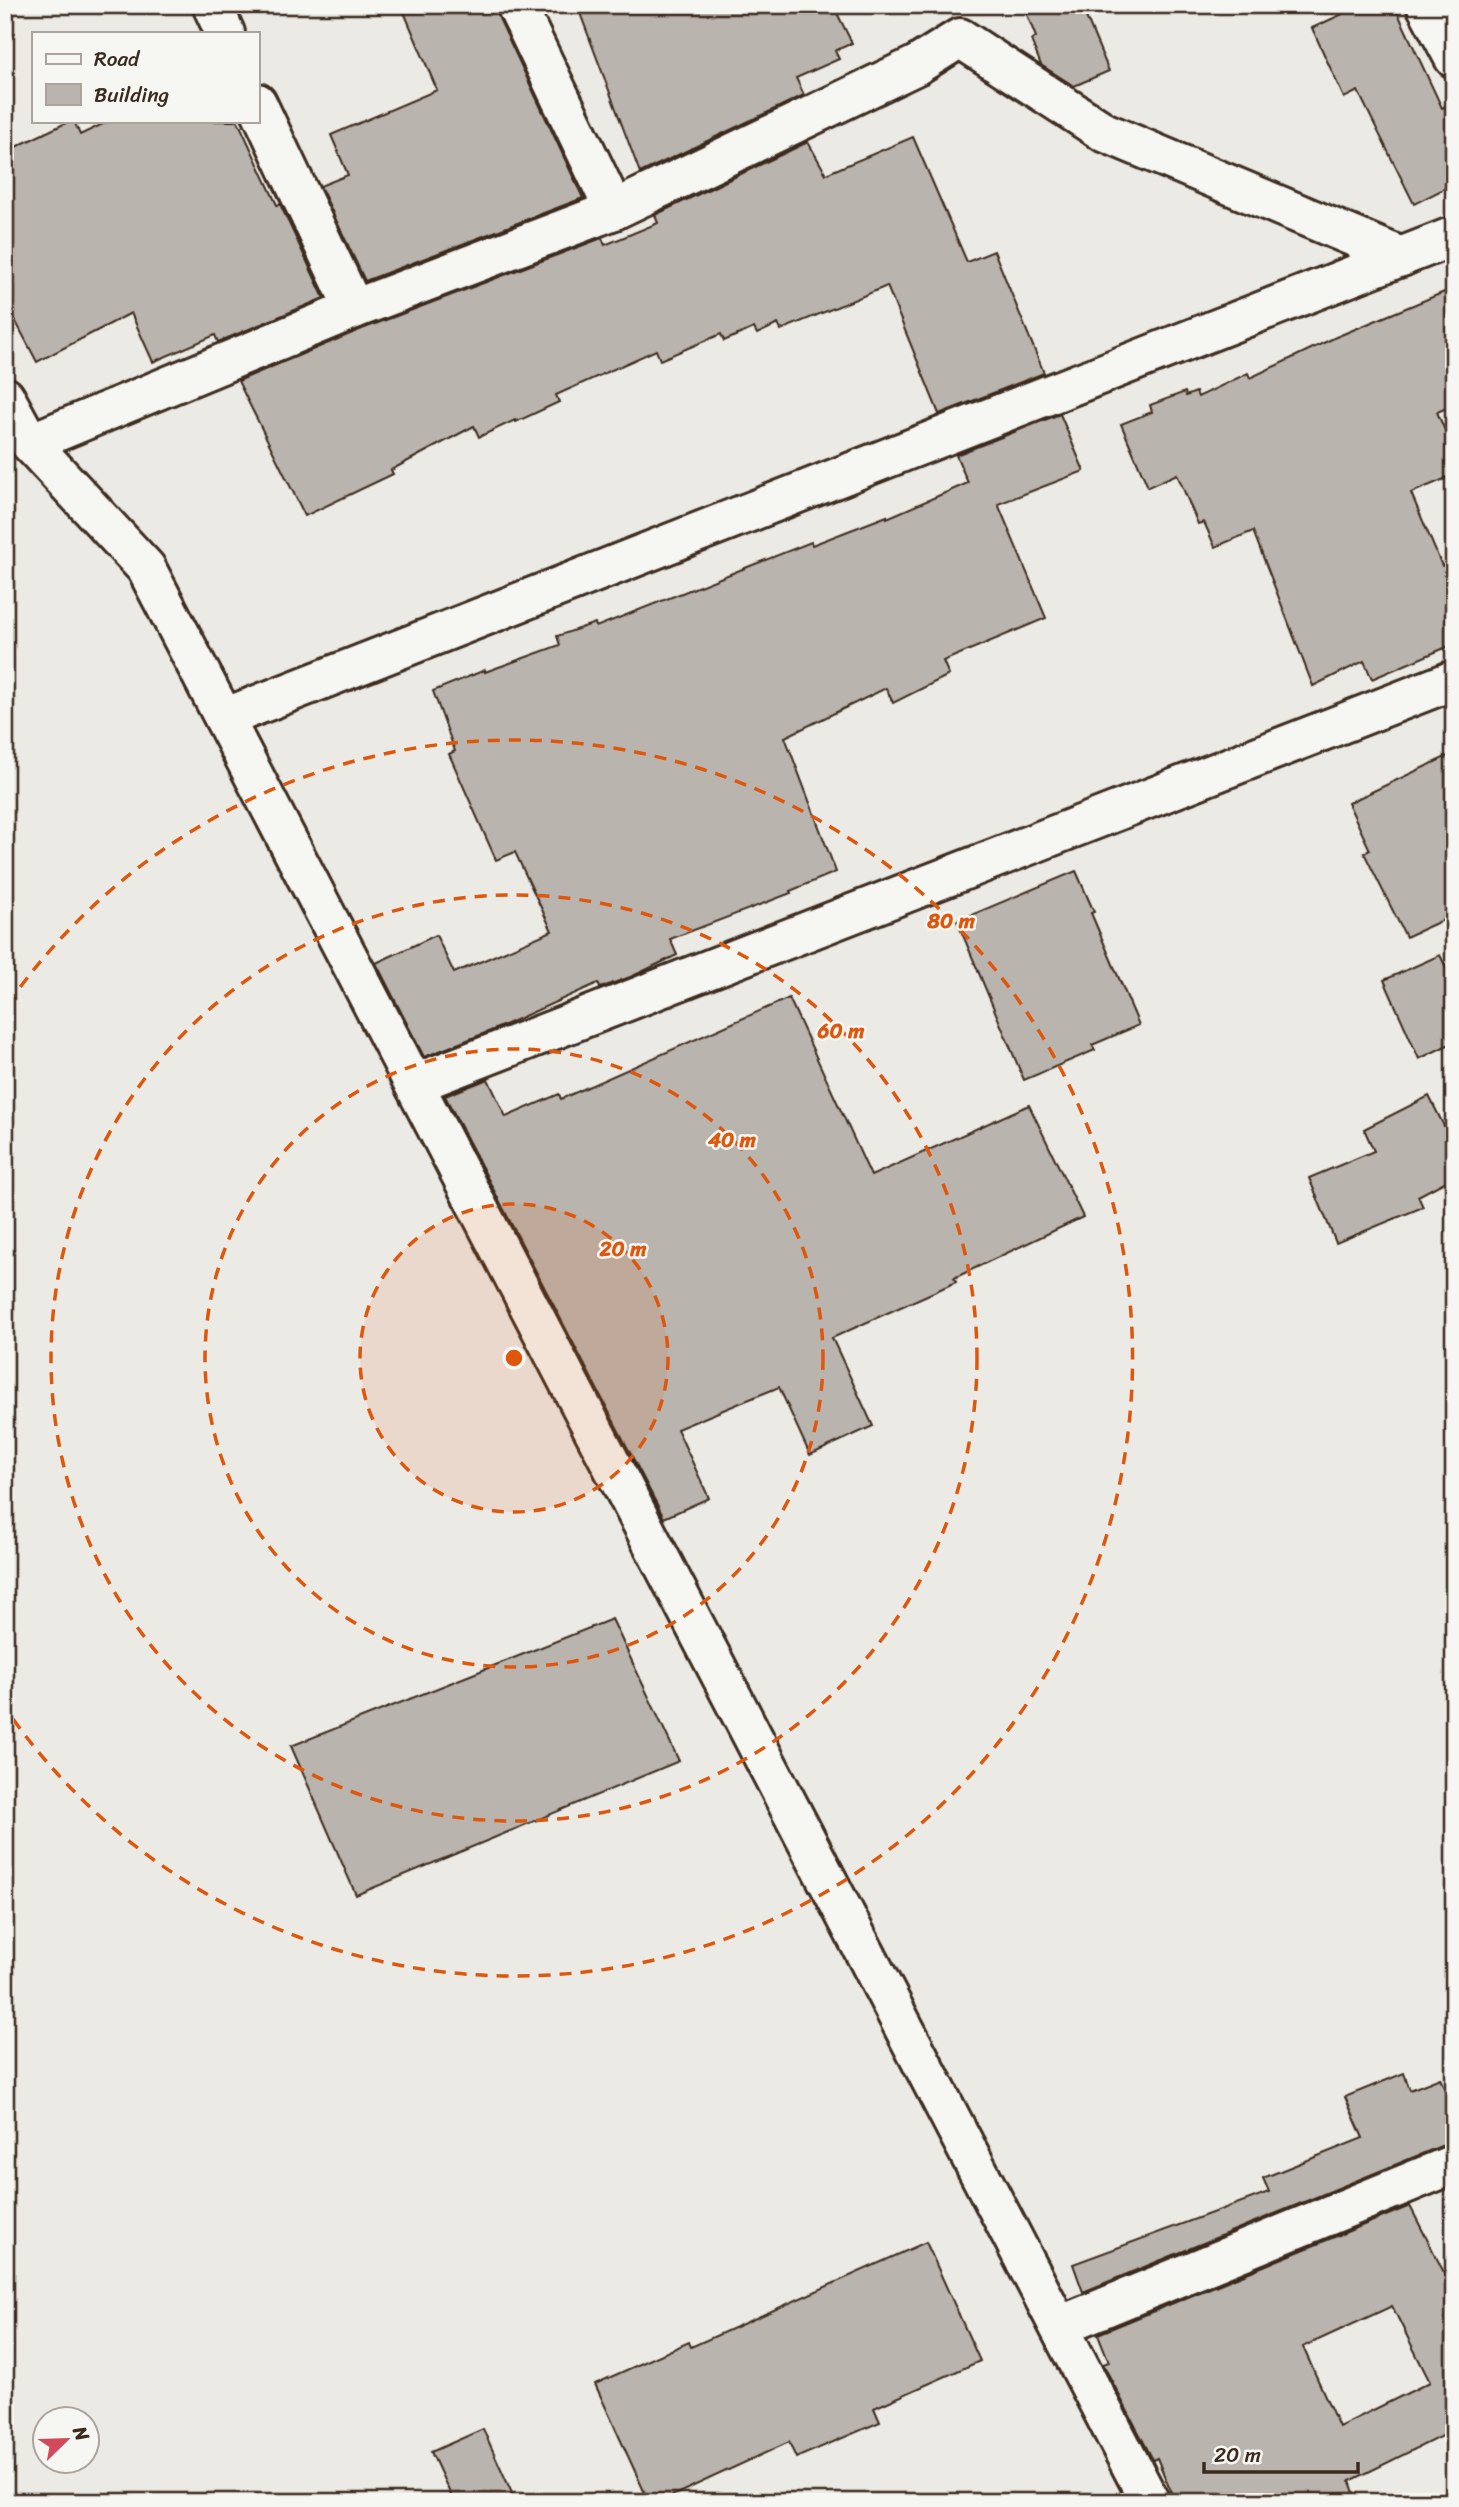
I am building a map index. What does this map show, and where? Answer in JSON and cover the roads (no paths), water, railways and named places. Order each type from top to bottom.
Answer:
[{"type":"street","points":[[212,5],[225,32]]},
{"type":"street","points":[[516,5],[614,210]]},
{"type":"street","points":[[1426,5],[1454,58]]},
{"type":"street","points":[[30,443],[354,309],[614,210],[917,65],[960,38],[1104,132],[1402,257]]},
{"type":"street","points":[[259,107],[354,309]]},
{"type":"street","points":[[224,718],[1454,236]]},
{"type":"street","points":[[5,397],[30,443],[146,568],[1150,2502]]},
{"type":"street","points":[[414,1084],[1454,680]]},
{"type":"street","points":[[1059,2326],[1454,2164]]}]
